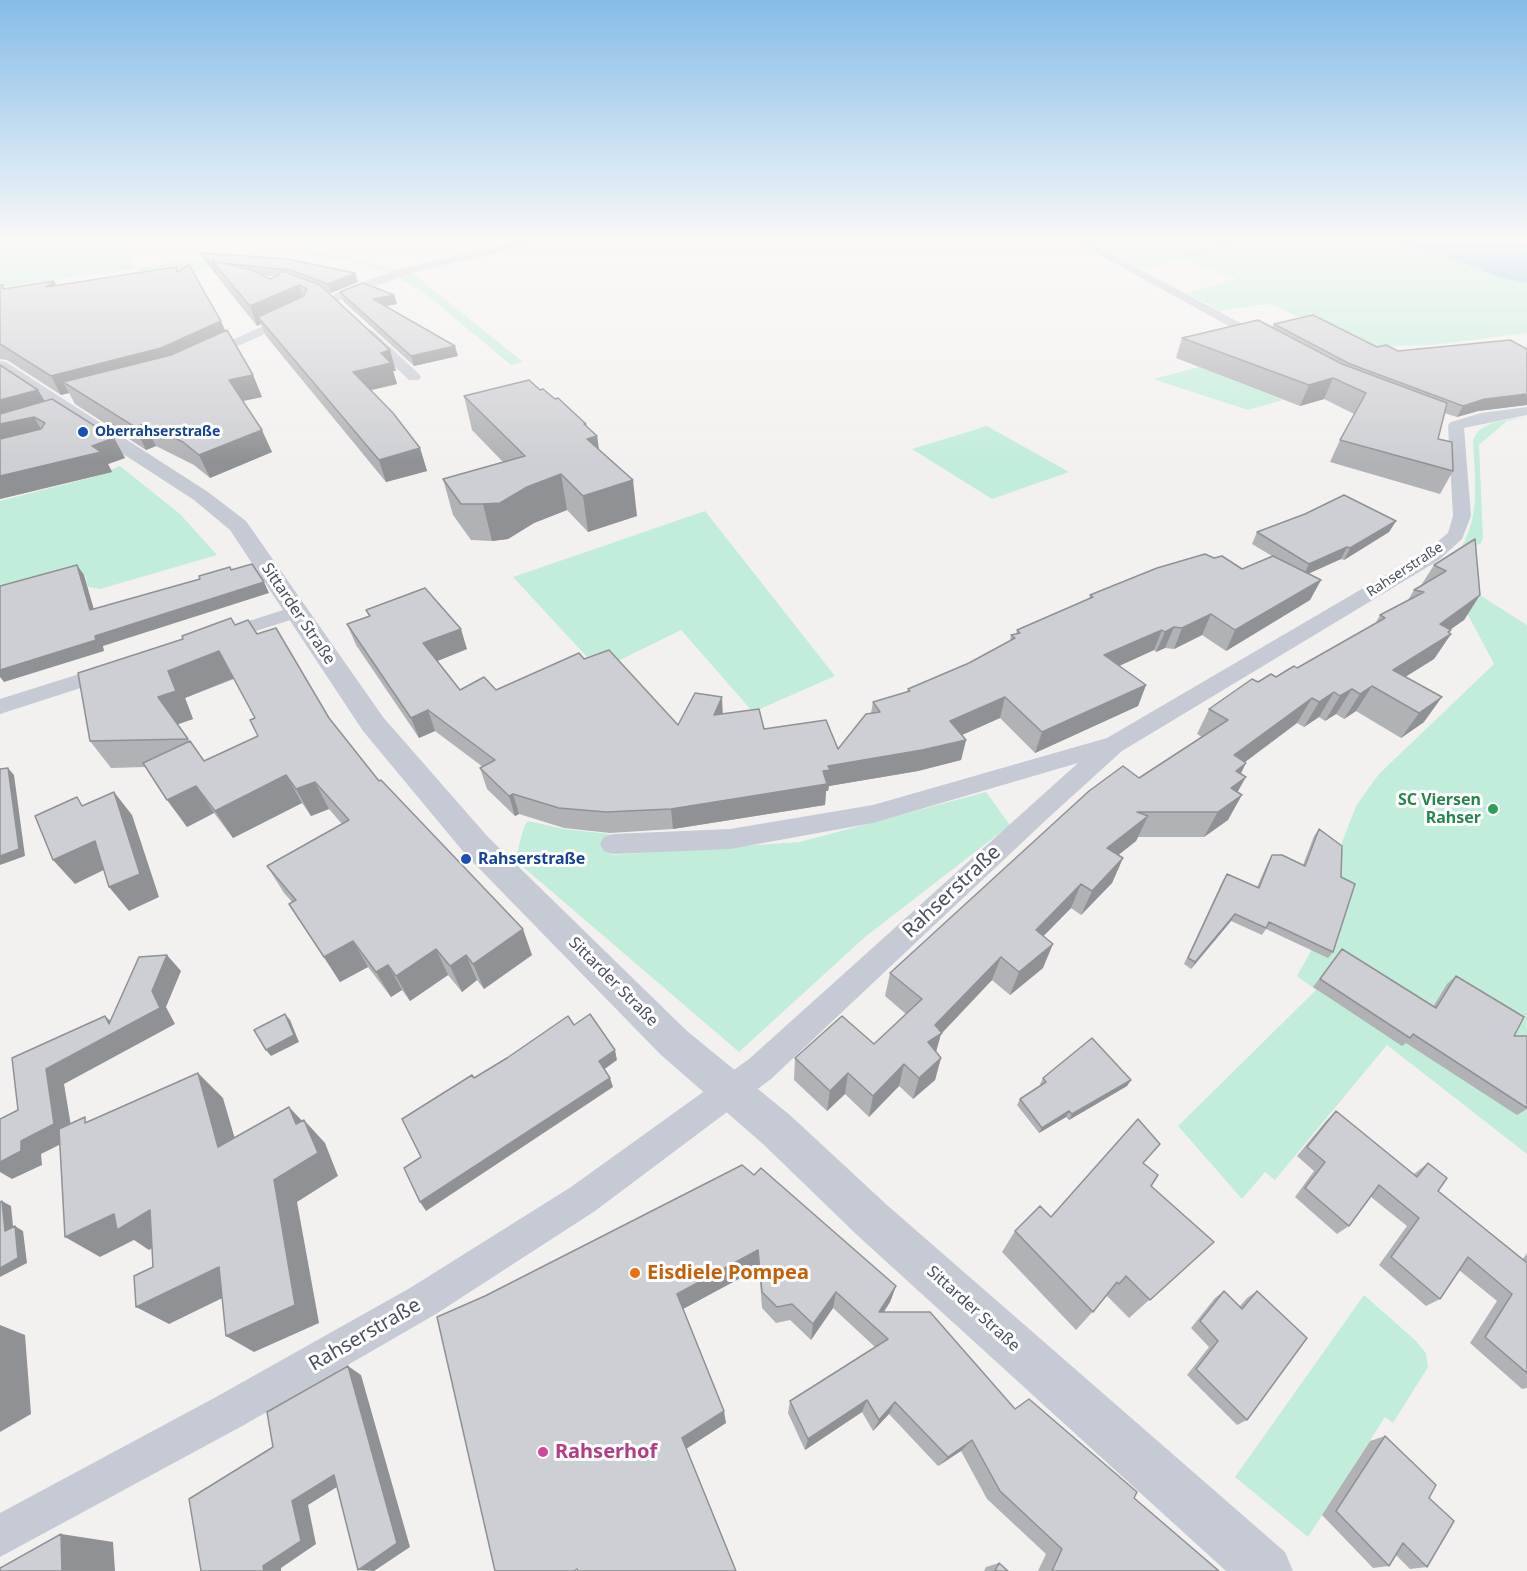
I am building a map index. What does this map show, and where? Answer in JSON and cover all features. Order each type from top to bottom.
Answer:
[{"type":"street","points":[[196,360],[294,315]]},
{"type":"street","points":[[348,315],[414,377]]},
{"type":"street","points":[[1219,315],[1279,347]]},
{"type":"street","name":"Sittarder Straße","points":[[0,366],[66,404],[201,496],[238,526],[373,724],[477,846],[674,1043],[731,1091],[872,1220],[1266,1571]]},
{"type":"street","points":[[45,416],[66,404]]},
{"type":"street","name":"Rahserstraße","points":[[0,1536],[230,1411],[423,1302],[582,1199],[731,1091],[760,1069],[1114,745],[1432,556],[1456,535],[1462,516],[1451,423],[1527,411]]},
{"type":"street","points":[[201,642],[296,612]]},
{"type":"street","points":[[0,707],[134,664]]},
{"type":"street","name":"Rahserstraße","points":[[613,844],[730,839],[873,814],[1114,745]]},
{"type":"green space","points":[[452,315],[465,315],[523,362],[511,365]]},
{"type":"green space","points":[[1294,315],[1527,315],[1527,333],[1433,345],[1380,346],[1381,356],[1308,318]]},
{"type":"green space","points":[[1199,367],[1283,400],[1248,410],[1153,379]]},
{"type":"green space","points":[[1527,417],[1507,421],[1479,445],[1483,538],[1481,543],[1454,559],[1463,545],[1473,516],[1475,488],[1473,441],[1477,434],[1488,425],[1503,420]]},
{"type":"green space","points":[[987,426],[1069,472],[992,499],[912,449]]},
{"type":"green space","points":[[120,466],[180,514],[217,555],[100,589],[88,587],[85,575],[0,598],[0,501],[93,477]]},
{"type":"green space","points":[[705,511],[835,676],[753,712],[681,630],[610,665],[597,653],[587,657],[513,577]]},
{"type":"green space","points":[[1461,583],[1527,625],[1527,1154],[1387,1045],[1275,1180],[1265,1172],[1242,1199],[1178,1126],[1316,990],[1297,976],[1311,951],[1338,853],[1356,806],[1378,775],[1494,664],[1466,611]]},
{"type":"green space","points":[[986,792],[1010,825],[865,937],[739,1052],[515,860],[524,827],[528,821],[564,829],[610,834],[611,855],[800,842]]},
{"type":"green space","points":[[1364,1295],[1415,1340],[1426,1353],[1428,1367],[1393,1423],[1385,1417],[1308,1537],[1235,1477]]},
{"type":"building","points":[[0,315],[218,315],[221,321],[161,348],[51,376],[0,344]]},
{"type":"building","points":[[353,315],[390,350],[381,353],[391,363],[353,372],[393,413],[420,448],[379,460],[258,317]]},
{"type":"building","points":[[366,315],[401,315],[455,346],[411,356]]},
{"type":"building","points":[[1314,315],[1377,347],[1386,345],[1398,351],[1510,340],[1527,349],[1527,394],[1485,399],[1463,406],[1350,364],[1274,324]]},
{"type":"building","points":[[1258,320],[1342,364],[1447,403],[1438,439],[1452,442],[1453,471],[1340,440],[1366,393],[1333,378],[1309,385],[1182,338]]},
{"type":"building","points":[[227,330],[253,375],[229,380],[262,430],[199,455],[183,442],[144,424],[135,427],[63,382],[171,355]]},
{"type":"building","points":[[0,365],[38,390],[0,400]]},
{"type":"building","points":[[529,380],[540,390],[543,389],[555,399],[558,398],[586,424],[584,424],[597,436],[587,439],[633,480],[583,496],[561,474],[527,487],[500,503],[461,504],[443,479],[525,456],[464,396]]},
{"type":"building","points":[[52,399],[114,438],[92,446],[101,452],[0,476],[0,439],[41,429],[45,423],[34,417],[0,424],[0,414]]},
{"type":"building","points":[[1344,495],[1396,521],[1350,548],[1347,547],[1309,564],[1257,532],[1305,514]]},
{"type":"building","points":[[1475,539],[1480,595],[1440,624],[1451,630],[1448,632],[1451,634],[1393,670],[1442,697],[1419,713],[1372,686],[1360,694],[1352,689],[1340,696],[1334,692],[1319,702],[1312,698],[1234,755],[1246,763],[1236,771],[1246,777],[1231,788],[1242,795],[1218,812],[1137,812],[1148,816],[1107,848],[1123,858],[1092,891],[1081,884],[1036,930],[1053,944],[1019,972],[1001,957],[935,1025],[942,1033],[928,1042],[941,1058],[919,1078],[904,1064],[873,1096],[848,1073],[830,1091],[795,1058],[842,1016],[874,1044],[922,999],[890,973],[1089,791],[1123,766],[1139,778],[1228,720],[1209,709],[1252,679],[1258,682],[1271,674],[1276,677],[1294,666],[1297,668],[1385,618],[1380,615],[1424,592],[1414,590],[1446,571],[1434,565]]},
{"type":"building","points":[[1205,554],[1214,558],[1222,556],[1242,569],[1273,556],[1321,580],[1235,630],[1211,614],[1182,628],[1174,627],[1165,632],[1162,630],[1104,655],[1146,685],[1042,732],[1005,697],[950,721],[966,740],[828,766],[830,770],[823,771],[827,784],[671,809],[606,812],[559,808],[513,794],[509,796],[480,768],[495,760],[428,710],[411,718],[347,624],[370,616],[366,610],[425,588],[461,629],[423,643],[460,690],[484,677],[496,690],[579,653],[584,659],[609,650],[678,725],[695,693],[722,697],[714,715],[759,709],[764,729],[826,720],[838,749],[866,714],[880,712],[873,702],[910,691],[908,689],[969,663],[1015,638],[1011,635],[1020,633],[1017,630],[1093,597],[1090,595],[1157,568]]},
{"type":"building","points":[[252,564],[264,582],[95,636],[96,640],[0,670],[0,586],[77,565],[90,610],[200,579],[199,576],[230,567],[231,570]]},
{"type":"building","points":[[231,618],[235,625],[248,620],[257,634],[276,628],[329,718],[379,781],[381,780],[523,929],[473,964],[466,955],[450,966],[436,949],[396,976],[388,965],[376,972],[353,941],[324,957],[289,904],[296,900],[267,866],[349,820],[315,782],[296,789],[286,775],[215,811],[196,786],[167,800],[143,763],[190,741],[204,761],[258,736],[250,720],[255,718],[219,651],[168,671],[176,691],[158,697],[188,739],[90,741],[78,673],[183,639],[182,636]]},
{"type":"building","points":[[8,768],[19,849],[0,856],[0,769]]},
{"type":"building","points":[[114,792],[140,874],[109,887],[95,841],[53,860],[35,816],[77,797],[82,806]]},
{"type":"building","points":[[1319,829],[1342,846],[1341,877],[1355,884],[1333,952],[1269,922],[1266,928],[1235,914],[1195,962],[1188,958],[1227,874],[1259,888],[1272,855],[1282,855],[1305,866]]},
{"type":"building","points":[[1342,949],[1436,1008],[1456,976],[1524,1017],[1514,1036],[1527,1036],[1527,1108],[1413,1034],[1410,1038],[1320,979]]},
{"type":"building","points":[[167,955],[152,991],[160,1008],[46,1069],[54,1124],[21,1141],[21,1151],[0,1162],[0,1119],[18,1110],[12,1058],[105,1016],[109,1024],[139,957]]},
{"type":"building","points":[[285,1014],[294,1035],[266,1050],[254,1030]]},
{"type":"building","points":[[590,1014],[615,1050],[599,1061],[610,1078],[420,1202],[404,1168],[421,1157],[402,1119],[472,1075],[474,1078],[507,1058],[568,1016],[574,1025]]},
{"type":"building","points":[[1092,1038],[1131,1080],[1072,1114],[1069,1111],[1042,1128],[1020,1099],[1046,1082],[1043,1078]]},
{"type":"building","points":[[198,1073],[218,1147],[289,1107],[296,1124],[304,1120],[318,1153],[274,1180],[295,1305],[226,1336],[219,1267],[136,1307],[134,1276],[153,1267],[150,1210],[117,1230],[114,1214],[65,1237],[59,1129],[85,1117],[85,1123]]},
{"type":"building","points":[[1336,1111],[1417,1177],[1428,1163],[1447,1178],[1438,1191],[1527,1263],[1527,1373],[1485,1337],[1512,1294],[1468,1257],[1440,1299],[1391,1257],[1419,1218],[1379,1185],[1349,1226],[1305,1188],[1325,1162],[1307,1147]]},
{"type":"building","points":[[1138,1119],[1160,1144],[1143,1163],[1158,1175],[1151,1186],[1214,1242],[1150,1300],[1126,1276],[1119,1284],[1117,1282],[1093,1312],[1015,1231],[1040,1206],[1051,1217]]},
{"type":"building","points":[[742,1165],[754,1175],[761,1168],[896,1286],[879,1312],[930,1312],[1015,1409],[1029,1399],[1137,1492],[1134,1498],[1219,1571],[1052,1571],[1062,1549],[1000,1491],[972,1440],[948,1457],[895,1402],[879,1420],[867,1400],[808,1439],[790,1401],[888,1339],[836,1292],[813,1324],[792,1304],[777,1307],[762,1292],[758,1250],[677,1294],[724,1411],[682,1438],[736,1571],[578,1571],[577,1569],[574,1571],[495,1571],[437,1317],[485,1296]]},
{"type":"building","points":[[2,1201],[5,1231],[15,1226],[18,1258],[0,1268],[0,1202]]},
{"type":"building","points":[[1224,1291],[1242,1309],[1257,1291],[1307,1338],[1247,1420],[1196,1369],[1218,1341],[1200,1321]]},
{"type":"building","points":[[348,1366],[397,1543],[358,1570],[334,1475],[292,1501],[301,1541],[263,1566],[264,1571],[201,1571],[189,1499],[273,1447],[267,1412]]},
{"type":"building","points":[[1385,1436],[1436,1485],[1429,1498],[1454,1521],[1427,1567],[1403,1543],[1389,1566],[1336,1511]]},
{"type":"building","points":[[61,1534],[62,1571],[0,1571],[0,1568]]},
{"type":"building","points":[[999,1563],[1008,1571],[995,1571]]},
{"type":"place","name":"Oberrahserstraße","points":[[83,432]]},
{"type":"place","name":"SC Viersen Rahser","points":[[1493,809]]},
{"type":"place","name":"Rahserstraße","points":[[466,859]]},
{"type":"place","name":"Eisdiele Pompea","points":[[635,1273]]},
{"type":"place","name":"Rahserhof","points":[[543,1452]]}]
